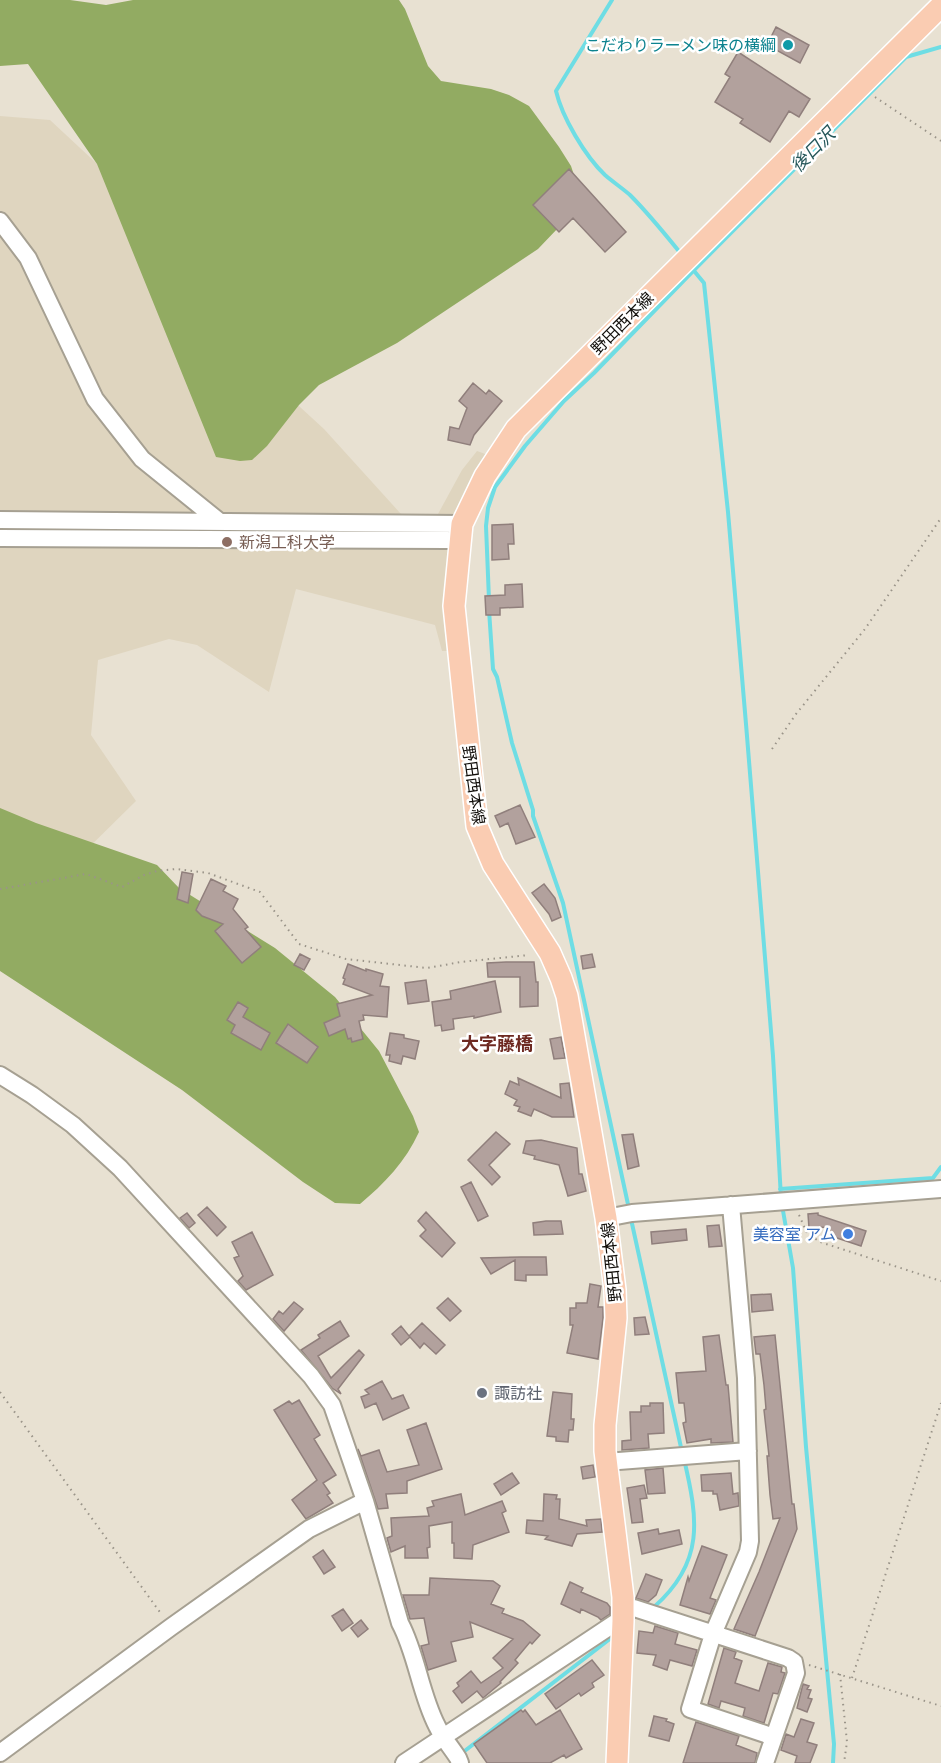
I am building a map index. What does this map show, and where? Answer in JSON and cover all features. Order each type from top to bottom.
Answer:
[{"type":"main road","name":"野田西本線","points":[[617,1763],[623,1615],[606,1462],[605,1425],[616,1318],[606,1218],[567,996],[550,953],[493,864],[477,826],[454,606],[462,524],[484,476],[516,429],[941,6]]},
{"type":"street","points":[[0,221],[28,258],[95,399],[142,459],[220,522]]},
{"type":"street","points":[[0,520],[462,524]]},
{"type":"street","points":[[0,538],[448,540]]},
{"type":"street","points":[[0,1075],[73,1125],[120,1168],[311,1376],[332,1405],[365,1502],[400,1623],[408,1638],[424,1692],[437,1726],[460,1763]]},
{"type":"street","points":[[606,1218],[772,1201],[941,1189]]},
{"type":"street","points":[[731,1205],[746,1378],[750,1540],[748,1552],[713,1634],[690,1709],[774,1737]]},
{"type":"street","points":[[606,1462],[748,1451]]},
{"type":"street","points":[[4,1750],[309,1529],[365,1502]]},
{"type":"street","points":[[404,1763],[615,1623],[634,1608],[788,1658],[796,1665],[796,1673],[765,1763]]},
{"type":"path","points":[[860,87],[941,141]]},
{"type":"path","points":[[772,749],[796,714],[865,629],[941,518]]},
{"type":"path","points":[[0,890],[86,874],[122,887],[144,875],[176,869],[208,873],[260,892],[299,944],[346,959],[427,968],[461,962],[550,953]]},
{"type":"path","points":[[793,1200],[803,1227],[813,1238],[941,1281]]},
{"type":"path","points":[[0,1392],[171,1627]]},
{"type":"path","points":[[852,1678],[941,1403]]},
{"type":"path","points":[[819,1668],[941,1706]]},
{"type":"path","points":[[840,1674],[847,1742],[844,1763]]},
{"type":"shaded area","name":"新潟工科大学","points":[[0,116],[50,120],[166,228],[228,341],[324,429],[401,514],[438,514],[462,470],[477,451],[488,455],[462,503],[454,651],[442,651],[435,625],[296,589],[269,692],[197,645],[169,639],[98,660],[91,735],[136,801],[0,935]]},
{"type":"green space","points":[[0,0],[70,0],[106,5],[133,0],[399,0],[405,9],[428,66],[441,81],[491,89],[509,95],[529,106],[571,166],[577,184],[559,227],[538,249],[397,343],[319,385],[299,405],[267,446],[252,460],[240,461],[216,457],[97,164],[28,64],[0,66]]},
{"type":"green space","points":[[0,808],[36,823],[157,865],[179,888],[275,948],[335,997],[379,1051],[419,1132],[408,1153],[386,1180],[360,1204],[335,1203],[303,1182],[182,1090],[0,971]]},
{"type":"building","name":"こだわりラーメン味の横綱","points":[[776,27],[809,45],[800,63],[767,45]]},
{"type":"building","points":[[738,52],[810,99],[799,117],[789,111],[770,142],[740,123],[743,119],[715,102],[730,77],[725,74]]},
{"type":"building","points":[[569,169],[626,232],[605,252],[573,218],[559,232],[533,205]]},
{"type":"building","points":[[473,383],[486,394],[489,390],[502,401],[474,435],[470,445],[448,440],[450,427],[459,429],[467,408],[459,401]]},
{"type":"building","points":[[513,524],[514,544],[508,544],[509,559],[492,560],[492,525]]},
{"type":"building","points":[[522,584],[523,607],[500,608],[500,615],[486,615],[485,596],[505,595],[505,585]]},
{"type":"building","points":[[520,805],[535,837],[516,844],[508,823],[500,827],[495,816]]},
{"type":"building","points":[[182,872],[193,874],[188,903],[177,899]]},
{"type":"building","points":[[211,879],[226,886],[223,891],[238,899],[233,909],[248,927],[245,929],[261,947],[242,963],[215,931],[223,924],[202,916],[196,910]]},
{"type":"building","points":[[544,884],[555,898],[561,917],[552,921],[532,893]]},
{"type":"building","points":[[300,954],[310,959],[304,970],[294,965]]},
{"type":"building","points":[[592,954],[595,967],[583,969],[581,956]]},
{"type":"building","points":[[534,962],[536,982],[538,982],[538,1006],[520,1007],[520,977],[488,977],[487,963]]},
{"type":"building","points":[[348,964],[383,974],[380,986],[389,987],[387,1017],[363,1015],[364,1020],[359,1021],[363,1039],[352,1042],[351,1038],[348,1039],[345,1029],[329,1036],[324,1023],[340,1016],[337,1004],[372,995],[343,984]]},
{"type":"building","points":[[426,980],[429,1001],[408,1004],[405,983]]},
{"type":"building","points":[[495,981],[501,1012],[474,1018],[474,1016],[453,1019],[454,1029],[442,1031],[441,1025],[435,1026],[432,1002],[451,999],[450,991]]},
{"type":"building","points":[[238,1002],[248,1008],[243,1017],[270,1033],[261,1050],[231,1033],[235,1025],[227,1020]]},
{"type":"building","points":[[288,1024],[318,1047],[307,1063],[276,1043]]},
{"type":"building","points":[[390,1033],[419,1041],[415,1059],[403,1056],[401,1064],[389,1061],[390,1055],[386,1055]]},
{"type":"building","points":[[561,1037],[565,1058],[554,1059],[550,1039]]},
{"type":"building","points":[[518,1078],[561,1098],[560,1084],[569,1083],[574,1117],[552,1117],[534,1109],[531,1116],[518,1111],[520,1107],[514,1105],[517,1100],[505,1094],[510,1081],[519,1085]]},
{"type":"building","points":[[496,1132],[510,1144],[489,1165],[500,1177],[492,1185],[468,1160]]},
{"type":"building","points":[[633,1134],[639,1166],[628,1169],[622,1135]]},
{"type":"building","points":[[541,1140],[577,1148],[579,1174],[582,1174],[586,1191],[568,1196],[559,1165],[534,1159],[535,1156],[523,1153],[526,1141]]},
{"type":"building","points":[[471,1182],[488,1216],[478,1221],[461,1187]]},
{"type":"building","points":[[207,1207],[226,1227],[217,1236],[198,1215]]},
{"type":"building","points":[[426,1212],[455,1243],[442,1257],[420,1236],[426,1230],[418,1221]]},
{"type":"building","points":[[187,1213],[195,1223],[189,1228],[180,1218]]},
{"type":"building","points":[[818,1213],[818,1215],[866,1231],[861,1246],[825,1234],[828,1227],[809,1228],[808,1214]]},
{"type":"building","points":[[561,1221],[563,1234],[534,1235],[533,1223]]},
{"type":"building","points":[[719,1225],[722,1246],[709,1247],[707,1226]]},
{"type":"building","points":[[686,1229],[687,1240],[652,1244],[651,1232]]},
{"type":"building","points":[[252,1232],[273,1275],[246,1290],[238,1281],[243,1276],[234,1258],[239,1256],[232,1242]]},
{"type":"building","points":[[546,1257],[547,1275],[526,1275],[526,1281],[515,1280],[515,1260],[491,1274],[481,1258]]},
{"type":"building","points":[[590,1284],[601,1286],[598,1307],[603,1307],[603,1318],[598,1359],[567,1353],[573,1325],[570,1325],[570,1308],[576,1308],[576,1303],[587,1303]]},
{"type":"building","points":[[771,1294],[773,1310],[752,1312],[751,1295]]},
{"type":"building","points":[[448,1298],[461,1311],[450,1321],[437,1308]]},
{"type":"building","points":[[294,1302],[303,1309],[284,1331],[273,1319],[279,1311],[283,1314]]},
{"type":"building","points":[[645,1317],[649,1334],[635,1335],[634,1318]]},
{"type":"building","points":[[340,1321],[349,1336],[318,1356],[331,1378],[359,1350],[364,1355],[338,1389],[341,1394],[332,1388],[301,1350],[320,1338],[318,1335]]},
{"type":"building","points":[[422,1323],[445,1345],[436,1354],[424,1343],[420,1348],[410,1337],[401,1345],[392,1334],[401,1326],[409,1336]]},
{"type":"building","points":[[719,1335],[726,1385],[728,1385],[733,1442],[711,1443],[711,1439],[687,1443],[683,1423],[686,1422],[684,1403],[679,1403],[676,1373],[706,1371],[703,1337]]},
{"type":"building","points":[[775,1335],[792,1504],[794,1504],[797,1529],[755,1636],[734,1629],[780,1518],[773,1519],[764,1385],[760,1354],[756,1354],[754,1337]]},
{"type":"building","points":[[382,1381],[392,1399],[403,1395],[409,1408],[383,1420],[376,1403],[365,1408],[361,1397],[369,1394],[365,1390]]},
{"type":"building","points":[[553,1392],[572,1394],[571,1419],[574,1419],[573,1430],[569,1430],[568,1442],[556,1441],[556,1437],[547,1436]]},
{"type":"building","points":[[299,1400],[320,1435],[314,1439],[336,1475],[323,1483],[333,1503],[306,1519],[292,1500],[317,1480],[274,1410],[289,1401],[292,1404]]},
{"type":"building","points":[[650,1403],[663,1403],[664,1433],[648,1434],[649,1448],[622,1450],[622,1441],[631,1440],[630,1412],[641,1412],[641,1406],[650,1406]]},
{"type":"building","points":[[426,1423],[442,1469],[407,1481],[407,1493],[386,1494],[388,1508],[378,1509],[358,1449],[361,1456],[379,1450],[387,1472],[419,1465],[407,1430]]},
{"type":"building","points":[[593,1465],[595,1477],[583,1479],[581,1467]]},
{"type":"building","points":[[663,1468],[665,1493],[648,1494],[645,1470]]},
{"type":"building","points":[[512,1473],[519,1483],[501,1495],[494,1484]]},
{"type":"building","points":[[731,1473],[733,1494],[738,1493],[739,1506],[720,1510],[717,1494],[713,1494],[713,1491],[702,1491],[701,1475]]},
{"type":"building","points":[[644,1485],[647,1498],[640,1499],[643,1522],[632,1523],[627,1488]]},
{"type":"building","points":[[461,1494],[465,1515],[502,1501],[506,1511],[502,1513],[509,1532],[473,1545],[472,1559],[454,1558],[452,1522],[429,1526],[428,1558],[405,1558],[405,1546],[391,1552],[387,1538],[392,1536],[391,1518],[429,1516],[427,1508],[434,1506],[432,1501]]},
{"type":"building","points":[[544,1494],[557,1495],[556,1499],[560,1499],[559,1519],[587,1526],[586,1520],[601,1519],[602,1532],[577,1534],[572,1546],[545,1539],[548,1536],[526,1533],[527,1520],[543,1521]]},
{"type":"building","points":[[658,1529],[659,1534],[679,1530],[682,1544],[642,1554],[638,1533]]},
{"type":"building","points":[[702,1546],[727,1555],[710,1598],[716,1600],[710,1614],[680,1605],[688,1577],[689,1581]]},
{"type":"building","points":[[323,1550],[335,1567],[324,1574],[313,1557]]},
{"type":"building","points":[[646,1574],[662,1580],[656,1595],[648,1602],[636,1598]]},
{"type":"building","points":[[430,1578],[493,1581],[500,1586],[491,1604],[504,1609],[502,1613],[523,1621],[540,1635],[532,1644],[530,1642],[515,1660],[518,1663],[501,1683],[483,1698],[477,1691],[462,1703],[453,1691],[459,1686],[457,1683],[471,1671],[481,1683],[503,1668],[493,1658],[513,1639],[470,1622],[473,1637],[451,1642],[456,1661],[428,1670],[421,1646],[429,1644],[424,1618],[410,1619],[403,1595],[429,1595]]},
{"type":"building","points":[[570,1582],[583,1588],[581,1592],[607,1603],[610,1607],[610,1614],[601,1620],[581,1609],[580,1613],[561,1604]]},
{"type":"building","points":[[343,1609],[353,1623],[342,1631],[332,1616]]},
{"type":"building","points":[[361,1620],[368,1629],[358,1637],[351,1628]]},
{"type":"building","points":[[655,1626],[678,1633],[675,1644],[697,1650],[692,1666],[670,1660],[667,1670],[653,1665],[656,1655],[637,1653],[639,1631],[653,1633]]},
{"type":"building","points":[[724,1648],[736,1652],[734,1658],[742,1661],[735,1683],[759,1691],[768,1663],[782,1667],[781,1672],[785,1673],[778,1694],[773,1693],[764,1723],[743,1716],[745,1708],[721,1701],[719,1708],[708,1704]]},
{"type":"building","points":[[592,1660],[604,1675],[592,1683],[594,1687],[581,1696],[579,1693],[556,1709],[545,1694]]},
{"type":"building","points":[[803,1684],[809,1686],[807,1689],[811,1690],[808,1698],[812,1699],[807,1712],[797,1708]]},
{"type":"building","points":[[521,1710],[523,1712],[525,1710],[536,1725],[560,1710],[582,1749],[566,1758],[564,1755],[550,1763],[487,1763],[474,1744]]},
{"type":"building","points":[[654,1716],[667,1719],[666,1721],[674,1724],[669,1741],[649,1736]]},
{"type":"building","points":[[801,1719],[814,1723],[807,1742],[817,1745],[810,1763],[795,1763],[797,1756],[781,1750],[786,1734],[794,1737]]},
{"type":"building","points":[[696,1722],[739,1736],[736,1745],[757,1753],[755,1763],[683,1763]]},
{"type":"waterway","points":[[612,0],[556,91],[569,124],[590,158],[605,175],[637,202],[682,255]]},
{"type":"waterway","name":"後口沢","points":[[489,600],[486,526],[488,508],[495,487],[525,446],[564,401],[906,57],[941,47]]},
{"type":"waterway","points":[[690,266],[704,283],[728,512],[773,1056],[781,1198]]},
{"type":"waterway","points":[[489,610],[493,669],[533,816],[563,903],[629,1209]]},
{"type":"waterway","points":[[780,1189],[933,1178],[941,1167]]},
{"type":"waterway","points":[[782,1205],[793,1268],[806,1447],[834,1744],[833,1763]]},
{"type":"waterway","points":[[631,1219],[682,1452]]},
{"type":"waterway","points":[[654,1607],[671,1590],[690,1556],[694,1520],[684,1459]]},
{"type":"waterway","points":[[462,1753],[615,1635]]},
{"type":"place","name":"こだわりラーメン味の横綱","points":[[788,45]]},
{"type":"place","name":"新潟工科大学","points":[[227,542]]},
{"type":"place","name":"美容室 アム","points":[[848,1234]]},
{"type":"place","name":"諏訪社","points":[[482,1393]]},
{"type":"district","name":"大字藤橋","points":[[497,1044]]}]
